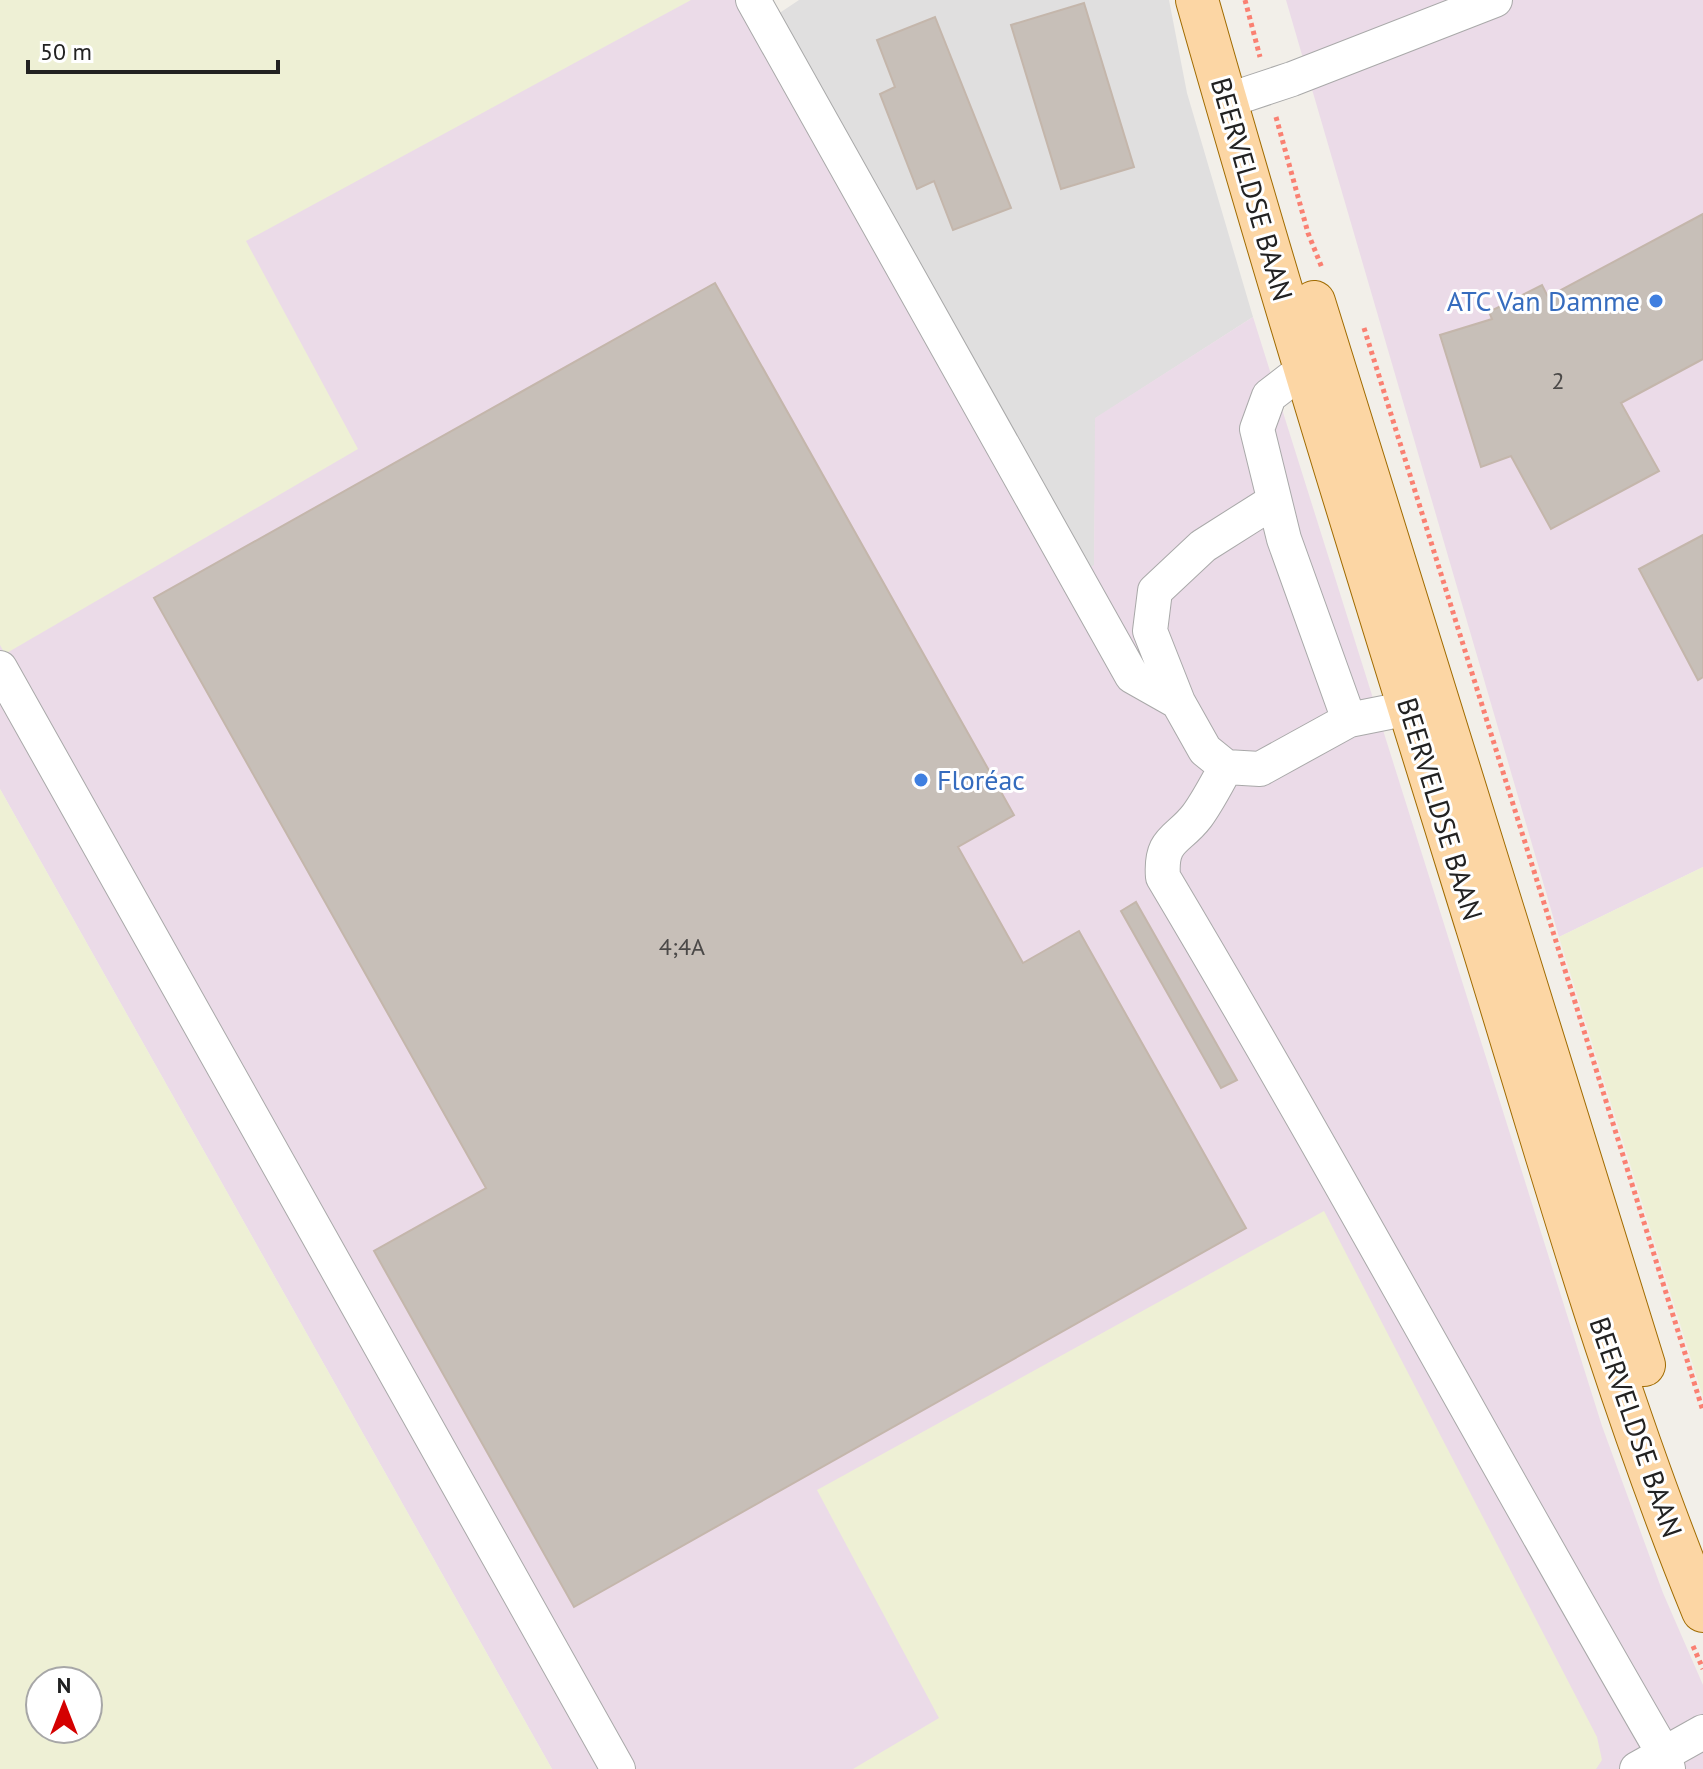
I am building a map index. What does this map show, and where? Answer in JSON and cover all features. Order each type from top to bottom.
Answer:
[{"type":"main road","name":"BEERVELDSE BAAN","points":[[1197,0],[1239,96],[1294,239],[1604,1334],[1668,1526],[1703,1611]]},
{"type":"main road","name":"BEERVELDSE BAAN","points":[[1227,0],[1239,96],[1304,369],[1424,705],[1703,1537]]},
{"type":"street","points":[[753,0],[1132,676],[1178,702]]},
{"type":"street","points":[[1239,96],[1495,0]]},
{"type":"street","points":[[1304,369],[1269,396],[1257,429],[1284,539],[1349,720]]},
{"type":"street","points":[[1274,501],[1203,546],[1155,591],[1150,631],[1178,702],[1205,750],[1226,767],[1260,769],[1349,720],[1424,705]]},
{"type":"street","points":[[0,668],[618,1769]]},
{"type":"street","points":[[1226,767],[1195,818],[1174,835],[1162,858],[1163,877],[1259,1038],[1483,1441],[1656,1764],[1703,1732]]},
{"type":"shaded area","points":[[0,0],[766,0],[1079,573],[1094,565],[1095,418],[1253,317],[1602,1426],[1663,1593],[1703,1685],[1703,1769],[552,1769],[0,789]]},
{"type":"shaded area","points":[[799,0],[1169,0],[1187,93],[1253,317],[1096,418],[1094,566],[1079,573],[775,16]]},
{"type":"shaded area","points":[[1286,0],[1703,0],[1703,867],[1559,937]]},
{"type":"green space","points":[[0,0],[691,0],[246,241],[358,449],[5,654],[0,645]]},
{"type":"green space","points":[[0,789],[552,1769],[0,1769]]},
{"type":"green space","points":[[1703,867],[1703,1397],[1559,937]]},
{"type":"green space","points":[[1324,1211],[1597,1737],[1602,1760],[1596,1769],[853,1769],[939,1718],[817,1490]]},
{"type":"building","points":[[1084,3],[1134,167],[1061,189],[1011,25]]},
{"type":"building","points":[[935,17],[1011,208],[953,230],[934,181],[917,189],[880,94],[895,87],[877,40]]},
{"type":"building","points":[[1703,214],[1703,359],[1621,403],[1659,471],[1551,529],[1511,456],[1481,467],[1440,335],[1492,319],[1489,312],[1542,285],[1548,297]]},
{"type":"building","points":[[715,283],[1014,815],[958,847],[1023,963],[1079,931],[1246,1228],[574,1607],[374,1251],[486,1188],[154,598]]},
{"type":"building","points":[[1703,535],[1703,677],[1698,680],[1639,569]]},
{"type":"building","points":[[1136,902],[1237,1080],[1221,1088],[1121,911]]},
{"type":"place","name":"ATC Van Damme","points":[[1656,301]]},
{"type":"place","name":"Floréac","points":[[921,780]]}]
